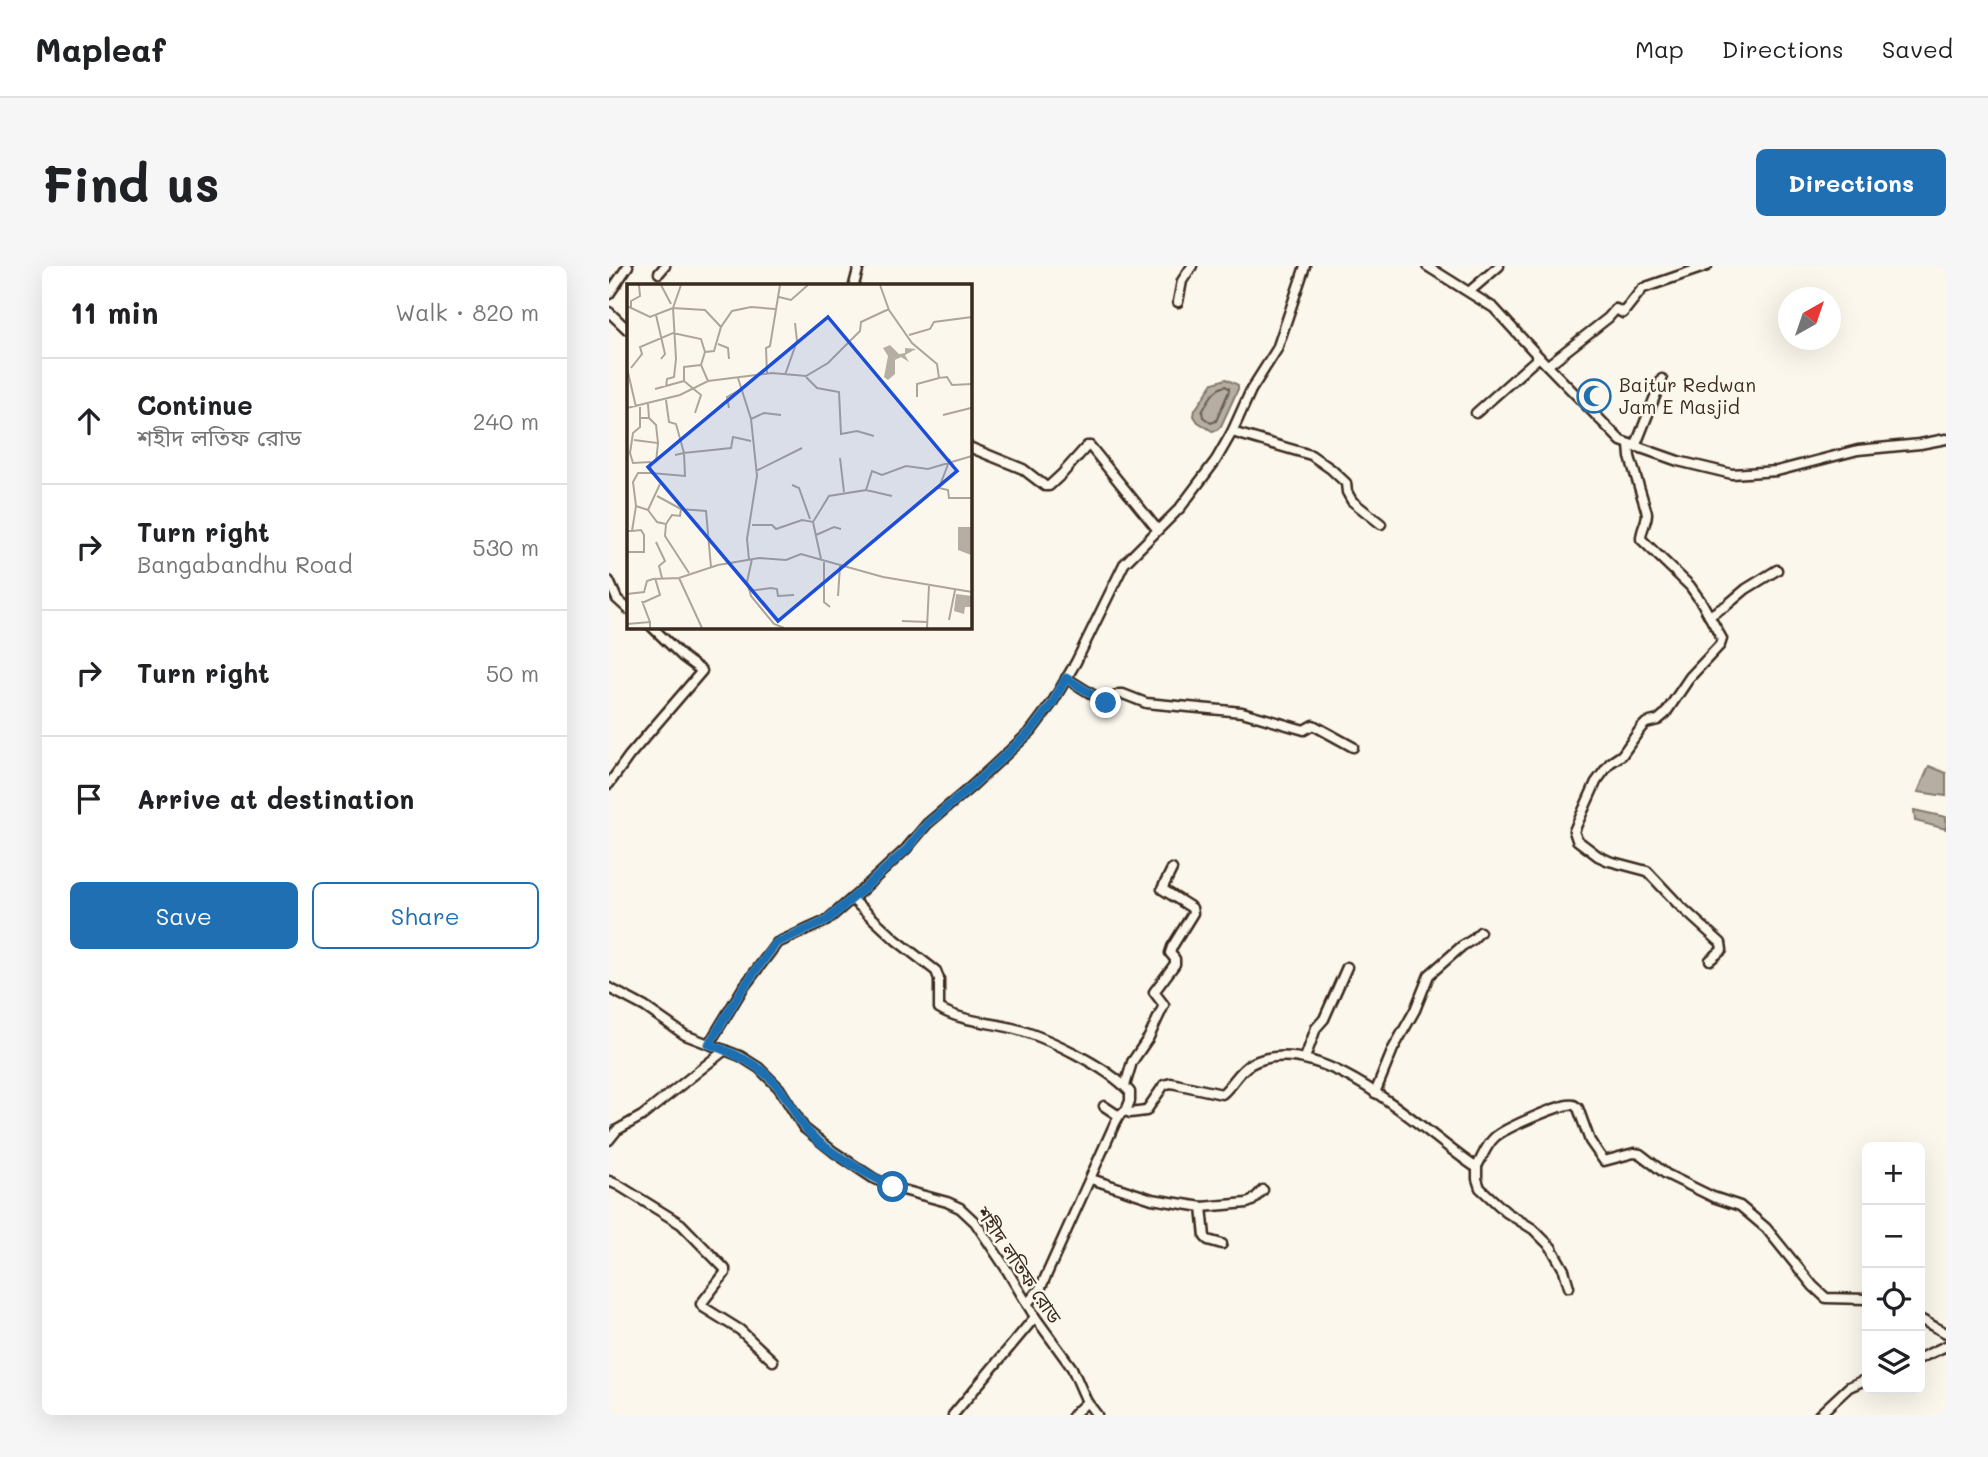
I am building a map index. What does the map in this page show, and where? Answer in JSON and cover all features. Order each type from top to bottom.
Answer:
[{"type":"street","points":[[609,295],[628,266]]},
{"type":"street","points":[[854,284],[859,266]]},
{"type":"street","points":[[1178,302],[1182,281],[1192,266]]},
{"type":"street","points":[[709,1044],[743,988],[776,943],[826,921],[907,849],[927,824],[1031,731],[1052,704],[1124,564],[1180,508],[1200,483],[1232,432],[1251,390],[1276,349],[1304,266]]},
{"type":"street","points":[[1427,266],[1494,308],[1621,441],[1632,446],[1732,474],[1777,471],[1858,450],[1946,439]]},
{"type":"street","points":[[1470,291],[1499,266]]},
{"type":"street","points":[[1548,365],[1616,309],[1623,313],[1642,289],[1695,268],[1707,266]]},
{"type":"street","points":[[609,312],[627,329]]},
{"type":"street","points":[[1476,413],[1539,357]]},
{"type":"street","points":[[1662,379],[1632,446],[1630,457],[1647,513],[1641,538],[1690,586],[1722,639],[1720,645],[1690,677],[1665,713],[1658,720],[1641,727],[1622,755],[1610,763],[1596,782],[1574,831],[1577,840],[1598,856],[1647,871],[1655,878],[1678,904],[1721,943],[1722,950],[1710,960]]},
{"type":"street","points":[[1232,432],[1311,455],[1346,483],[1352,500],[1381,524]]},
{"type":"street","points":[[971,448],[1023,469],[1045,486],[1049,486],[1090,446],[1157,529]]},
{"type":"street","points":[[1709,616],[1777,570]]},
{"type":"street","points":[[609,581],[617,599],[627,608]]},
{"type":"street","points":[[609,784],[629,756],[702,671],[652,628]]},
{"type":"street","points":[[1066,678],[1106,703],[1119,694],[1146,703],[1242,712],[1304,730],[1313,725],[1353,747]]},
{"type":"street","points":[[1125,1086],[1132,1062],[1149,1037],[1164,1005],[1154,992],[1175,964],[1172,947],[1193,913],[1192,908],[1162,889],[1172,869]]},
{"type":"street","points":[[852,898],[896,940],[936,971],[939,979],[939,1008],[949,1014],[1017,1029],[1051,1042],[1088,1061],[1130,1092],[1130,1101],[1084,1190],[1041,1287],[1027,1304]]},
{"type":"street","points":[[1375,1093],[1429,975],[1480,932]]},
{"type":"street","points":[[1305,1058],[1316,1028],[1324,1019],[1347,967]]},
{"type":"street","name":"শহীদ লতিফ রোড","points":[[609,988],[645,1007],[685,1035],[725,1050],[759,1068],[779,1088],[804,1128],[873,1178],[960,1208],[975,1222],[1010,1273],[1035,1317],[1072,1368],[1087,1402],[1097,1415]]},
{"type":"street","points":[[609,1140],[617,1130],[642,1115],[725,1050]]},
{"type":"street","points":[[1104,1106],[1122,1113],[1141,1113],[1146,1111],[1164,1085],[1171,1083],[1222,1094],[1241,1070],[1254,1062],[1294,1056],[1305,1058],[1356,1080],[1403,1111],[1462,1158],[1477,1166]]},
{"type":"street","points":[[1569,1287],[1564,1270],[1551,1247],[1533,1229],[1506,1212],[1480,1188],[1477,1166],[1495,1137],[1509,1128],[1574,1105],[1579,1108],[1590,1141],[1604,1161],[1623,1155],[1640,1154],[1676,1179],[1739,1206],[1766,1228],[1826,1298],[1862,1299]]},
{"type":"street","points":[[1091,1179],[1152,1199],[1202,1207],[1247,1203],[1263,1190]]},
{"type":"street","points":[[609,1181],[681,1224],[710,1252],[725,1269],[725,1273],[701,1304],[740,1330],[773,1361]]},
{"type":"street","points":[[1202,1207],[1205,1237],[1222,1244]]},
{"type":"street","points":[[953,1415],[1035,1317]]},
{"type":"street","points":[[1925,1322],[1946,1333]]},
{"type":"street","points":[[1925,1356],[1946,1346]]},
{"type":"street","points":[[1819,1415],[1849,1387],[1862,1381]]},
{"type":"street","points":[[1073,1415],[1087,1402]]},
{"type":"water","points":[[1226,379],[1238,385],[1238,389],[1221,426],[1212,431],[1198,422],[1194,416],[1195,410],[1213,383]]},
{"type":"water","points":[[1929,766],[1946,773],[1946,796],[1918,792]]},
{"type":"water","points":[[1914,810],[1946,817],[1946,829],[1915,821]]},
{"type":"place","name":"Baitur Redwan Jam E Masjid","points":[[1594,396]]},
{"type":"route","points":[[893,1187],[873,1178],[804,1128],[788,1100],[759,1068],[740,1056],[709,1044],[743,988],[776,943],[826,921],[907,849],[927,824],[1031,731],[1052,704],[1066,678],[1106,703]]}]
